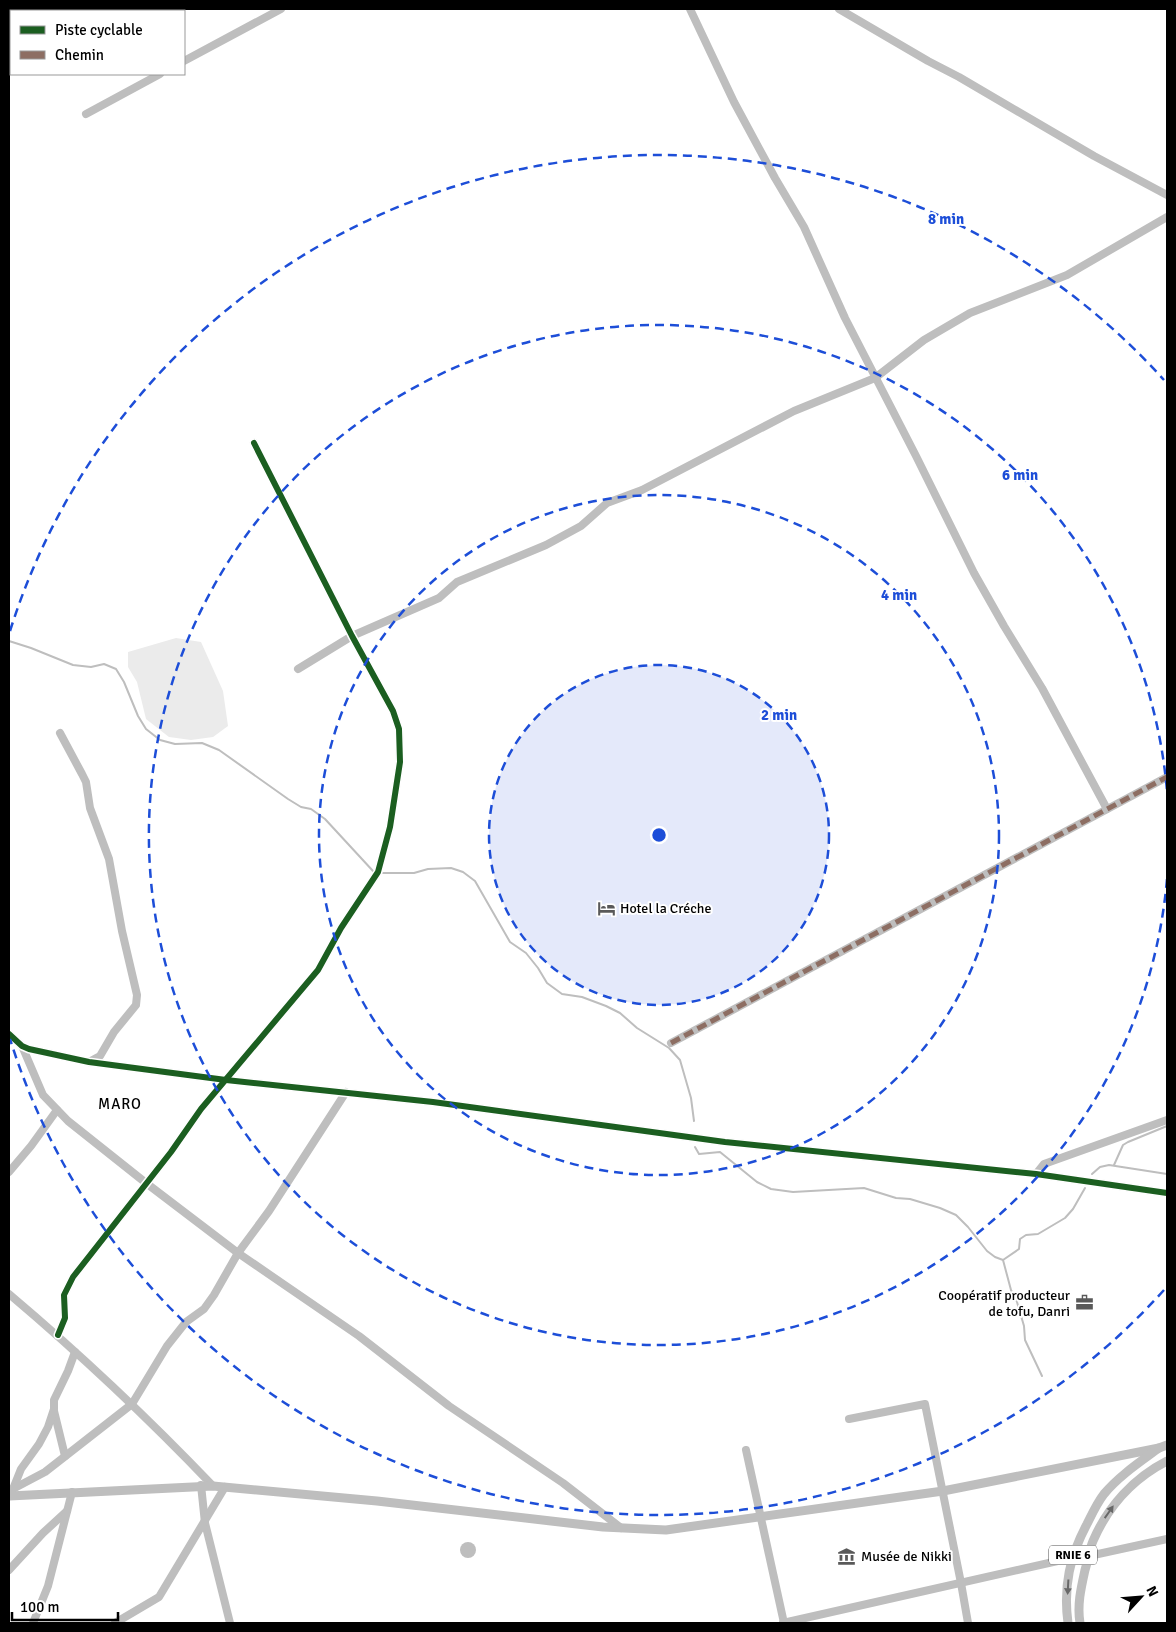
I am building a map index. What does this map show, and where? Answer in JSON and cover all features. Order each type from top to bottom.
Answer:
[{"type":"main road","points":[[10,1492],[72,1492],[201,1485],[377,1501],[603,1527],[666,1530],[943,1491],[1163,1446]]},
{"type":"main road","name":"RNIE 6","points":[[1068,1623],[1067,1587],[1071,1558],[1086,1525],[1104,1494],[1134,1467],[1163,1446]]},
{"type":"main road","name":"RNIE 6","points":[[1080,1623],[1080,1589],[1093,1542],[1103,1521],[1118,1500],[1135,1483],[1167,1460]]},
{"type":"street","points":[[185,60],[282,9]]},
{"type":"street","points":[[690,9],[734,102],[804,227],[845,318],[974,573],[1042,688],[1107,809]]},
{"type":"street","points":[[839,9],[928,61],[960,77],[1094,156],[1167,195]]},
{"type":"street","points":[[86,114],[158,75]]},
{"type":"street","points":[[298,669],[352,636],[439,598],[457,582],[546,545],[580,526],[607,503],[642,490],[794,411],[875,378],[924,340],[970,313],[1067,275],[1167,217]]},
{"type":"street","points":[[58,1336],[65,1318],[64,1295],[73,1277],[171,1152],[201,1109],[318,970],[341,928],[378,872],[384,855],[400,762],[399,729],[393,711],[352,636],[254,443]]},
{"type":"street","points":[[60,733],[86,782],[90,808],[109,859],[122,931],[137,995],[136,1005],[114,1032],[100,1056],[89,1062]]},
{"type":"street","points":[[672,1042],[1167,777]]},
{"type":"street","points":[[9,1034],[22,1046],[29,1049],[89,1062],[226,1080],[346,1092],[523,1114],[725,1142],[1036,1174],[1167,1193]]},
{"type":"street","points":[[22,1046],[43,1095],[74,1126],[238,1253],[359,1336],[449,1406],[563,1483],[621,1528]]},
{"type":"street","points":[[10,1492],[44,1472],[132,1404],[167,1346],[186,1322],[204,1308],[214,1295],[238,1253],[269,1211],[346,1092]]},
{"type":"street","points":[[9,1172],[57,1110]]},
{"type":"street","points":[[1036,1174],[1044,1164],[1167,1120]]},
{"type":"street","points":[[9,1294],[132,1404],[213,1486]]},
{"type":"street","points":[[65,1456],[58,1431],[54,1400],[75,1352]]},
{"type":"street","points":[[849,1419],[925,1404],[962,1583],[968,1623]]},
{"type":"street","points":[[10,1492],[21,1469],[48,1427],[54,1409]]},
{"type":"street","points":[[746,1450],[784,1623],[1071,1558]]},
{"type":"street","points":[[201,1485],[204,1523],[230,1623]]},
{"type":"street","points":[[116,1623],[159,1597],[225,1487]]},
{"type":"street","points":[[34,1623],[48,1586],[72,1492]]},
{"type":"street","points":[[9,1570],[43,1533],[67,1511]]},
{"type":"street","points":[[1089,1556],[1167,1539]]},
{"type":"shaded area","points":[[176,638],[201,642],[223,691],[228,726],[213,737],[191,740],[169,737],[146,719],[137,682],[128,667],[128,652]]},
{"type":"shaded area","points":[[468,1542],[474,1544],[476,1550],[474,1556],[468,1558],[462,1556],[460,1550],[462,1544]]},
{"type":"waterway","points":[[9,641],[73,665],[91,667],[104,664],[116,669],[146,729],[160,740],[175,744],[202,743],[219,750],[288,799],[301,807],[311,809],[325,819],[373,871]]},
{"type":"waterway","points":[[383,873],[414,873],[428,869],[451,868],[463,872],[475,881],[510,942],[526,953],[547,983],[562,994],[582,997],[620,1013],[637,1028],[669,1048],[680,1060],[691,1098],[694,1121]]},
{"type":"waterway","points":[[1114,1165],[1123,1145],[1167,1126]]},
{"type":"waterway","points":[[695,1147],[699,1154],[720,1152],[757,1182],[771,1189],[793,1192],[864,1188],[896,1198],[910,1199],[956,1215],[987,1251],[1003,1260],[1024,1326],[1025,1340],[1042,1376]]},
{"type":"waterway","points":[[1092,1174],[1100,1167],[1109,1165],[1167,1174]]},
{"type":"waterway","points":[[1003,1260],[1019,1249],[1020,1239],[1026,1235],[1038,1234],[1065,1218],[1073,1209],[1085,1188]]},
{"type":"marked path","points":[[671,1043],[1167,777]]},
{"type":"cycle path","points":[[58,1335],[65,1318],[64,1295],[73,1277],[171,1152],[201,1109],[318,970],[341,928],[378,872],[390,827],[400,762],[399,729],[393,711],[352,636],[254,443]]},
{"type":"cycle path","points":[[9,1034],[22,1046],[29,1049],[89,1062],[226,1080],[433,1102],[725,1142],[1036,1174],[1167,1193]]},
{"type":"place","name":"Hotel la Créche","points":[[606,908]]},
{"type":"place","name":"Coopératif producteur de tofu, Danri","points":[[1084,1303]]},
{"type":"place","name":"Musée de Nikki","points":[[847,1556]]},
{"type":"district","name":"MARO","points":[[120,1104]]}]
